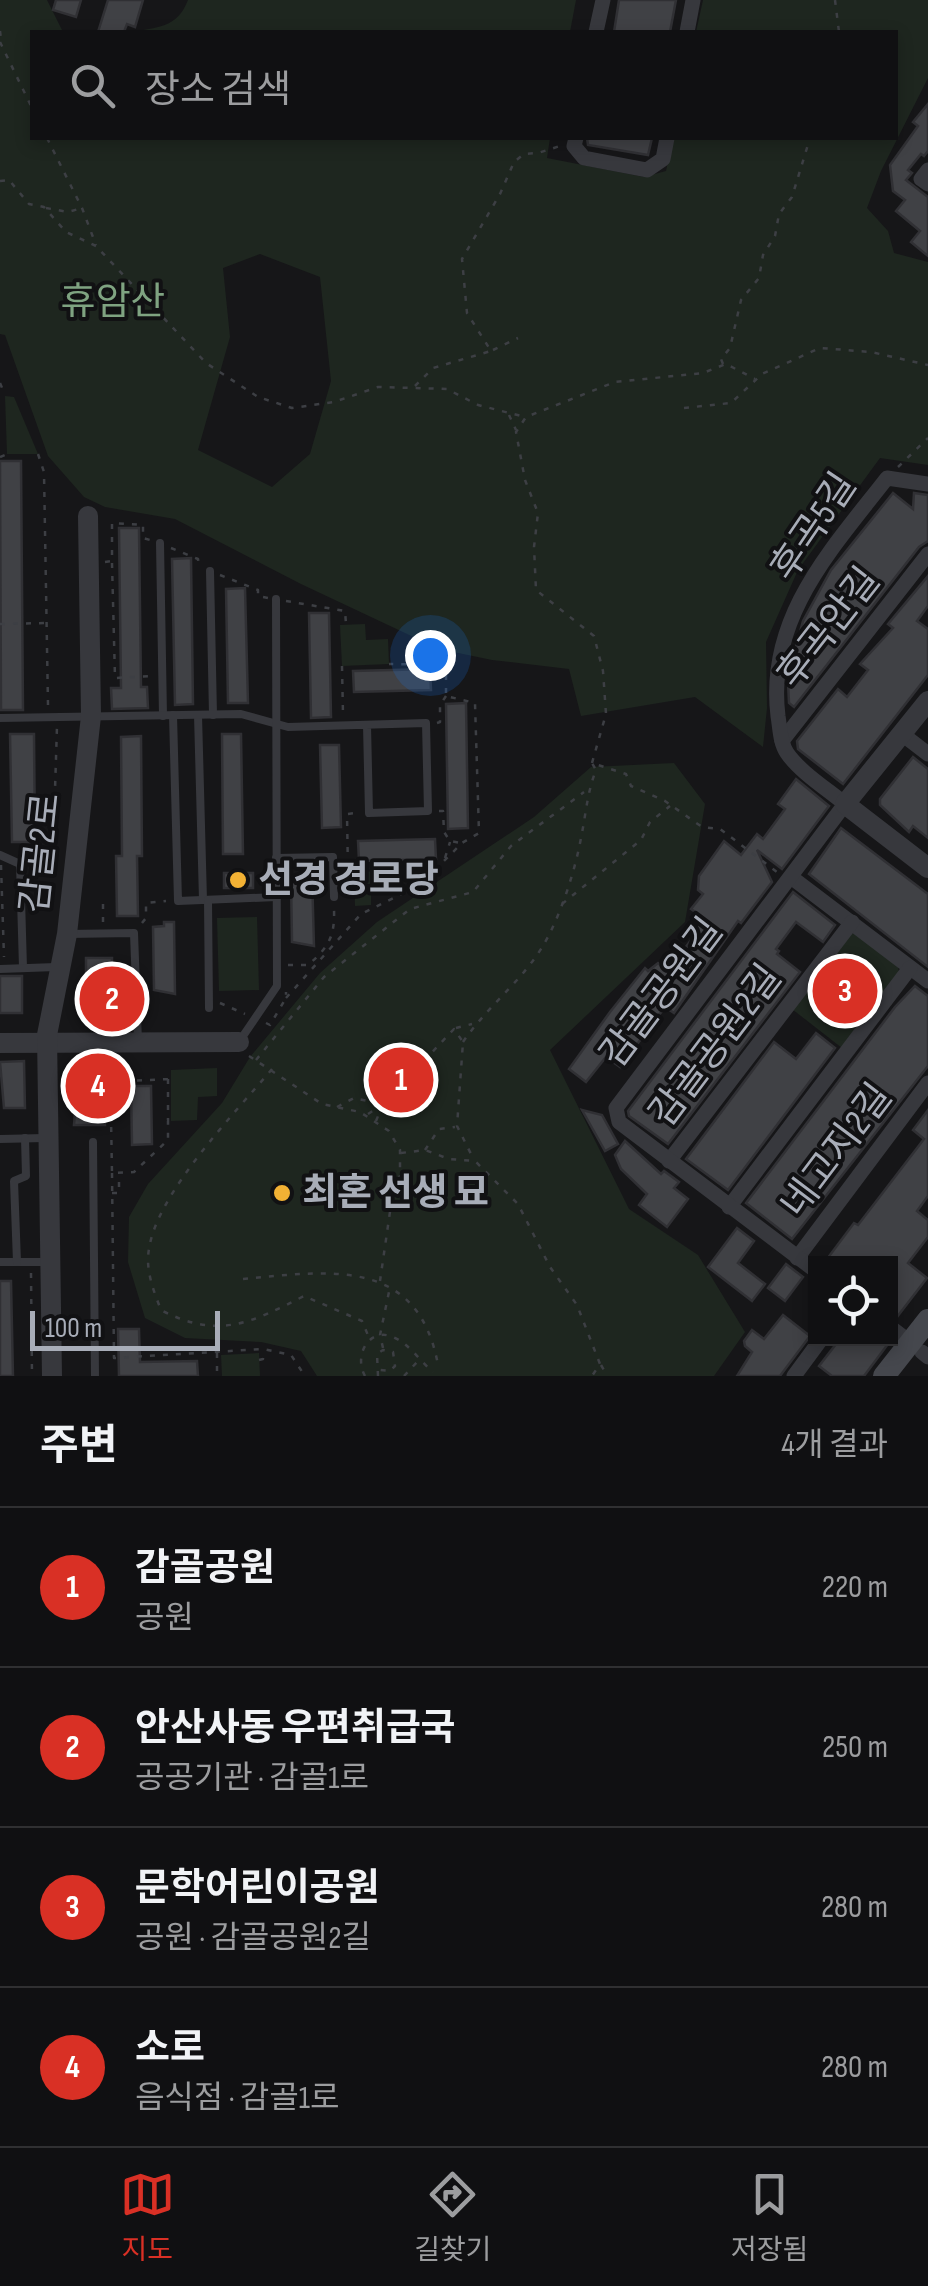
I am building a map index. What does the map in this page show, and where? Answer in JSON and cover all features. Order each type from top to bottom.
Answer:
[{"type":"main road","points":[[903,1376],[922,1349],[928,1320]]},
{"type":"main road","points":[[884,1376],[922,1349]]},
{"type":"street","points":[[596,30],[603,0]]},
{"type":"street","points":[[687,30],[693,0]]},
{"type":"street","points":[[575,142],[584,158],[647,170],[663,159],[667,140]]},
{"type":"street","points":[[928,170],[921,179],[928,184]]},
{"type":"street","name":"후곡5길","points":[[782,741],[776,701],[779,653],[808,580],[887,478],[928,484]]},
{"type":"street","name":"감골2로","points":[[52,1376],[41,1262],[48,1138],[47,1043],[67,934],[91,716],[88,516]]},
{"type":"street","name":"후곡안길","points":[[782,741],[928,554]]},
{"type":"street","points":[[845,804],[928,701]]},
{"type":"street","points":[[902,734],[928,754]]},
{"type":"street","points":[[782,741],[787,754],[928,868]]},
{"type":"street","name":"감골공원길","points":[[808,1266],[619,1122],[616,1108],[845,804]]},
{"type":"street","points":[[790,879],[928,981]]},
{"type":"street","name":"감골공원2길","points":[[669,1161],[852,922]]},
{"type":"street","points":[[728,1206],[910,968]]},
{"type":"street","points":[[0,1043],[239,1042]]},
{"type":"street","name":"네고지2길","points":[[797,1258],[928,1083]]},
{"type":"street","points":[[898,1332],[922,1349]]},
{"type":"street","points":[[794,1376],[816,1346]]},
{"type":"lane","points":[[160,543],[162,676],[168,715],[178,901],[276,897]]},
{"type":"lane","points":[[210,571],[213,715]]},
{"type":"lane","points":[[239,1042],[276,986],[276,600]]},
{"type":"lane","points":[[0,718],[242,714],[278,724],[426,723],[428,812],[369,813],[367,725]]},
{"type":"lane","points":[[198,715],[209,1003]]},
{"type":"lane","points":[[0,855],[20,864],[23,968]]},
{"type":"lane","points":[[276,858],[333,857],[334,897]]},
{"type":"lane","points":[[67,934],[134,933],[138,1042]]},
{"type":"lane","points":[[2,969],[60,967]]},
{"type":"lane","points":[[0,1138],[48,1138]]},
{"type":"lane","points":[[17,1262],[14,1181],[26,1176],[25,1138]]},
{"type":"lane","points":[[92,1142],[95,1376]]},
{"type":"lane","points":[[0,1262],[41,1262]]},
{"type":"path","points":[[835,0],[838,30]]},
{"type":"path","points":[[0,31],[0,44],[30,104]]},
{"type":"path","points":[[48,140],[96,246]]},
{"type":"path","points":[[723,365],[721,360],[730,348],[741,300],[759,278],[763,254],[775,236],[779,214],[792,197],[809,140]]},
{"type":"path","points":[[491,351],[467,313],[462,259],[514,162],[524,154],[538,154],[553,145],[575,142]]},
{"type":"path","points":[[0,181],[10,180],[30,204],[68,212],[82,208]]},
{"type":"path","points":[[44,207],[66,232],[96,246],[206,363],[258,397],[292,408],[334,402],[378,387],[447,388],[478,406],[526,417],[616,382],[703,373],[723,365],[756,379]]},
{"type":"path","points":[[414,387],[433,368],[491,351],[518,338]]},
{"type":"path","points":[[684,408],[731,403],[756,379],[820,348],[872,352],[928,366]]},
{"type":"path","points":[[0,384],[5,396]]},
{"type":"path","points":[[508,413],[538,513],[534,546],[536,590],[594,636],[603,671],[606,714],[592,763],[596,770],[588,789],[581,838],[561,905],[537,956],[463,1042],[457,1126],[474,1161],[518,1204],[550,1267],[578,1305],[607,1375]]},
{"type":"path","points":[[516,432],[526,417]]},
{"type":"path","points":[[887,478],[928,438]]},
{"type":"path","points":[[0,457],[7,454]]},
{"type":"path","points":[[20,864],[40,862],[54,854],[44,472],[38,454]]},
{"type":"path","points":[[112,561],[114,678],[162,676]]},
{"type":"path","points":[[0,624],[47,624]]},
{"type":"path","points":[[389,664],[440,664],[446,669],[446,696],[440,705],[440,722],[426,723]]},
{"type":"path","points":[[342,666],[343,725]]},
{"type":"path","points":[[286,998],[361,914],[412,889],[479,832],[475,703],[446,696]]},
{"type":"path","points":[[592,763],[626,774],[631,786],[671,805],[702,827],[720,828],[790,879]]},
{"type":"path","points":[[256,1060],[324,976],[410,909],[473,892],[511,846],[588,789]]},
{"type":"path","points":[[561,905],[641,840],[650,822],[671,805]]},
{"type":"path","points":[[428,812],[443,811],[444,832],[450,841],[462,843]]},
{"type":"path","points":[[354,872],[348,872],[347,814],[369,813]]},
{"type":"path","points":[[333,857],[348,838]]},
{"type":"path","points":[[444,861],[450,841]]},
{"type":"path","points":[[0,855],[2,969]]},
{"type":"path","points":[[382,876],[438,866]]},
{"type":"path","points":[[276,965],[308,965],[324,952],[334,934],[334,897]]},
{"type":"path","points":[[134,933],[146,918],[146,902],[178,901]]},
{"type":"path","points":[[103,902],[103,934]]},
{"type":"path","points":[[360,906],[361,914]]},
{"type":"path","points":[[209,1003],[255,1018]]},
{"type":"path","points":[[366,1115],[383,1104],[454,1028],[476,1024]]},
{"type":"path","points":[[454,1028],[463,1042]]},
{"type":"path","points":[[239,1042],[256,1060],[322,1104],[366,1115],[390,1131],[400,1153],[400,1176],[394,1184],[380,1281]]},
{"type":"path","points":[[110,1062],[114,1358],[263,1349],[291,1355],[306,1376]]},
{"type":"path","points":[[272,1069],[166,1203],[148,1250],[153,1291],[161,1310],[186,1323],[215,1325],[252,1322],[304,1296],[362,1321],[370,1340]]},
{"type":"path","points":[[112,1173],[134,1172],[168,1140],[169,1079],[124,1081]]},
{"type":"path","points":[[337,1107],[354,1098],[383,1104]]},
{"type":"path","points":[[376,1121],[383,1104]]},
{"type":"path","points":[[424,1150],[440,1128],[457,1126]]},
{"type":"path","points":[[400,1153],[424,1150],[449,1159],[474,1161]]},
{"type":"path","points":[[112,1193],[119,1193],[118,1173]]},
{"type":"path","points":[[32,1376],[41,1262]]},
{"type":"path","points":[[243,1279],[344,1274],[380,1281],[409,1302],[426,1324],[438,1365]]},
{"type":"path","points":[[375,1361],[383,1350],[380,1335],[390,1286]]},
{"type":"path","points":[[365,1376],[361,1352],[380,1335],[394,1336],[433,1372]]},
{"type":"path","points":[[259,1360],[263,1360],[263,1349]]},
{"type":"path","points":[[383,1350],[393,1352],[396,1366],[406,1374],[418,1360]]},
{"type":"path","points":[[217,1352],[217,1376]]},
{"type":"path","points":[[360,1360],[375,1361]]},
{"type":"path","points":[[375,1361],[380,1370],[387,1372],[396,1366]]},
{"type":"path","points":[[592,1376],[600,1364]]},
{"type":"path","points":[[378,1376],[380,1370]]},
{"type":"green space","name":"휴암산","points":[[0,0],[47,0],[62,30],[30,30],[30,140],[550,140],[547,158],[644,177],[666,171],[673,140],[897,140],[867,208],[888,231],[894,253],[928,262],[928,465],[880,458],[798,570],[766,642],[763,747],[695,697],[581,716],[569,669],[439,649],[175,519],[105,507],[84,497],[48,456],[5,335],[0,334]],"holes":[[[260,254],[320,277],[331,381],[310,454],[272,487],[198,450],[230,337],[223,268]]]},
{"type":"green space","points":[[188,0],[576,0],[570,30],[141,30],[172,22]]},
{"type":"green space","points":[[703,0],[928,0],[928,78],[898,137],[898,30],[696,30]]},
{"type":"green space","points":[[5,396],[14,397],[38,454],[7,454]]},
{"type":"green space","points":[[365,624],[366,640],[388,639],[389,664],[342,666],[340,625]]},
{"type":"green space","points":[[674,763],[705,804],[685,922],[550,1050],[629,1209],[698,1255],[745,1332],[714,1376],[317,1376],[301,1351],[261,1342],[185,1338],[145,1318],[128,1262],[129,1217],[148,1184],[222,1103],[250,1057],[320,973],[377,922],[534,817],[591,767]]},
{"type":"green space","points":[[382,871],[382,886],[371,887],[371,905],[355,906],[354,872]]},
{"type":"green space","points":[[257,917],[259,990],[219,991],[217,918]]},
{"type":"green space","points":[[855,933],[898,966],[899,972],[842,1048],[792,1009],[848,934]]},
{"type":"green space","points":[[217,1068],[217,1096],[198,1097],[197,1120],[171,1121],[171,1070]]},
{"type":"green space","points":[[259,1353],[260,1376],[222,1376],[221,1355]]},
{"type":"building","points":[[56,0],[81,0],[76,17],[53,10]]},
{"type":"building","points":[[108,0],[143,0],[135,27],[127,24],[125,30],[99,30]]},
{"type":"building","points":[[619,0],[676,0],[670,30],[614,30]]},
{"type":"building","points":[[928,104],[928,151],[908,170],[912,173],[906,180],[928,197],[928,256],[911,242],[920,231],[896,211],[905,200],[893,191],[890,165],[918,126],[913,122]]},
{"type":"building","points":[[587,140],[652,140],[648,155],[588,145]]},
{"type":"building","points":[[0,461],[21,461],[23,710],[1,710]]},
{"type":"building","points":[[893,493],[913,509],[914,493],[928,495],[928,541],[919,547],[794,707],[789,703],[788,682],[797,671],[790,668],[803,621],[831,570]]},
{"type":"building","points":[[119,528],[139,528],[141,687],[147,687],[148,708],[112,709],[111,688],[121,688]]},
{"type":"building","points":[[191,558],[193,704],[175,705],[172,559]]},
{"type":"building","points":[[928,576],[928,606],[917,621],[928,629],[928,675],[843,784],[798,749],[797,741],[838,689],[847,697],[868,670],[860,664],[893,628],[888,624]]},
{"type":"building","points":[[245,588],[248,703],[228,703],[226,589]]},
{"type":"building","points":[[309,613],[329,613],[331,717],[311,718]]},
{"type":"building","points":[[430,669],[431,690],[354,692],[353,671]]},
{"type":"building","points":[[466,703],[468,828],[448,829],[446,704]]},
{"type":"building","points":[[10,734],[34,734],[35,842],[12,842]]},
{"type":"building","points":[[222,734],[241,734],[243,854],[223,854]]},
{"type":"building","points":[[141,736],[138,916],[117,916],[116,856],[122,856],[121,737]]},
{"type":"building","points":[[320,745],[339,745],[341,827],[322,828]]},
{"type":"building","points":[[913,757],[928,769],[928,838],[913,826],[909,832],[880,805],[880,799]]},
{"type":"building","points":[[796,779],[829,806],[782,869],[757,850],[772,882],[741,923],[738,921],[674,1013],[665,1007],[620,1067],[606,1057],[586,1082],[569,1069],[610,1012],[645,968],[648,971],[658,963],[668,971],[694,936],[688,932],[701,916],[691,909],[703,894],[698,890],[699,876],[724,841],[741,855],[757,834],[763,839],[785,809],[778,804]]},
{"type":"building","points":[[841,828],[928,894],[928,967],[809,874]]},
{"type":"building","points":[[435,839],[436,859],[359,861],[358,841]]},
{"type":"building","name":"선경 경로당","points":[[224,873],[253,873],[253,888],[224,888]]},
{"type":"building","points":[[303,874],[312,874],[314,946],[292,942],[291,878],[303,878]]},
{"type":"building","points":[[793,892],[835,925],[823,942],[796,922],[776,949],[800,972],[668,1144],[629,1116],[628,1111]]},
{"type":"building","points":[[164,922],[174,922],[175,994],[154,990],[153,927],[164,926]]},
{"type":"building","points":[[86,958],[112,958],[112,966],[117,966],[117,1013],[86,1014]]},
{"type":"building","points":[[0,976],[22,976],[22,1013],[0,1013]]},
{"type":"building","points":[[915,986],[928,996],[928,1066],[792,1239],[746,1203]]},
{"type":"building","points":[[816,1033],[835,1048],[728,1190],[686,1159],[774,1042],[796,1059]]},
{"type":"building","points":[[24,1061],[25,1108],[4,1108],[0,1062]]},
{"type":"building","points":[[78,1073],[102,1073],[105,1125],[74,1125]]},
{"type":"building","points":[[131,1086],[151,1086],[152,1144],[132,1145]]},
{"type":"building","points":[[582,1110],[602,1115],[618,1144],[605,1151]]},
{"type":"building","points":[[928,1110],[928,1196],[917,1211],[928,1220],[928,1237],[908,1263],[927,1278],[898,1316],[898,1256],[829,1256],[924,1139],[913,1130]]},
{"type":"building","points":[[625,1141],[661,1174],[664,1171],[679,1182],[674,1188],[688,1199],[667,1227],[639,1205],[647,1194],[621,1169],[615,1155]]},
{"type":"building","points":[[737,1228],[754,1241],[738,1263],[765,1284],[752,1301],[708,1267]]},
{"type":"building","points":[[786,1264],[803,1277],[785,1301],[768,1288]]},
{"type":"building","points":[[0,1281],[11,1281],[13,1376],[0,1376]]},
{"type":"building","points":[[783,1315],[808,1334],[780,1376],[737,1376],[752,1352],[744,1341],[752,1330],[764,1339]]},
{"type":"building","points":[[118,1329],[139,1329],[140,1362],[197,1361],[198,1376],[119,1376]]},
{"type":"building","points":[[834,1346],[886,1346],[864,1376],[832,1376],[819,1366]]},
{"type":"place","name":"선경 경로당","points":[[238,880]]},
{"type":"place","name":"문학어린이공원","points":[[845,991]]},
{"type":"place","name":"안산사동 우편취급국","points":[[112,999]]},
{"type":"place","name":"감골공원","points":[[401,1080]]},
{"type":"place","name":"소로","points":[[98,1086]]},
{"type":"place","name":"최혼 선생 묘","points":[[282,1193]]}]
